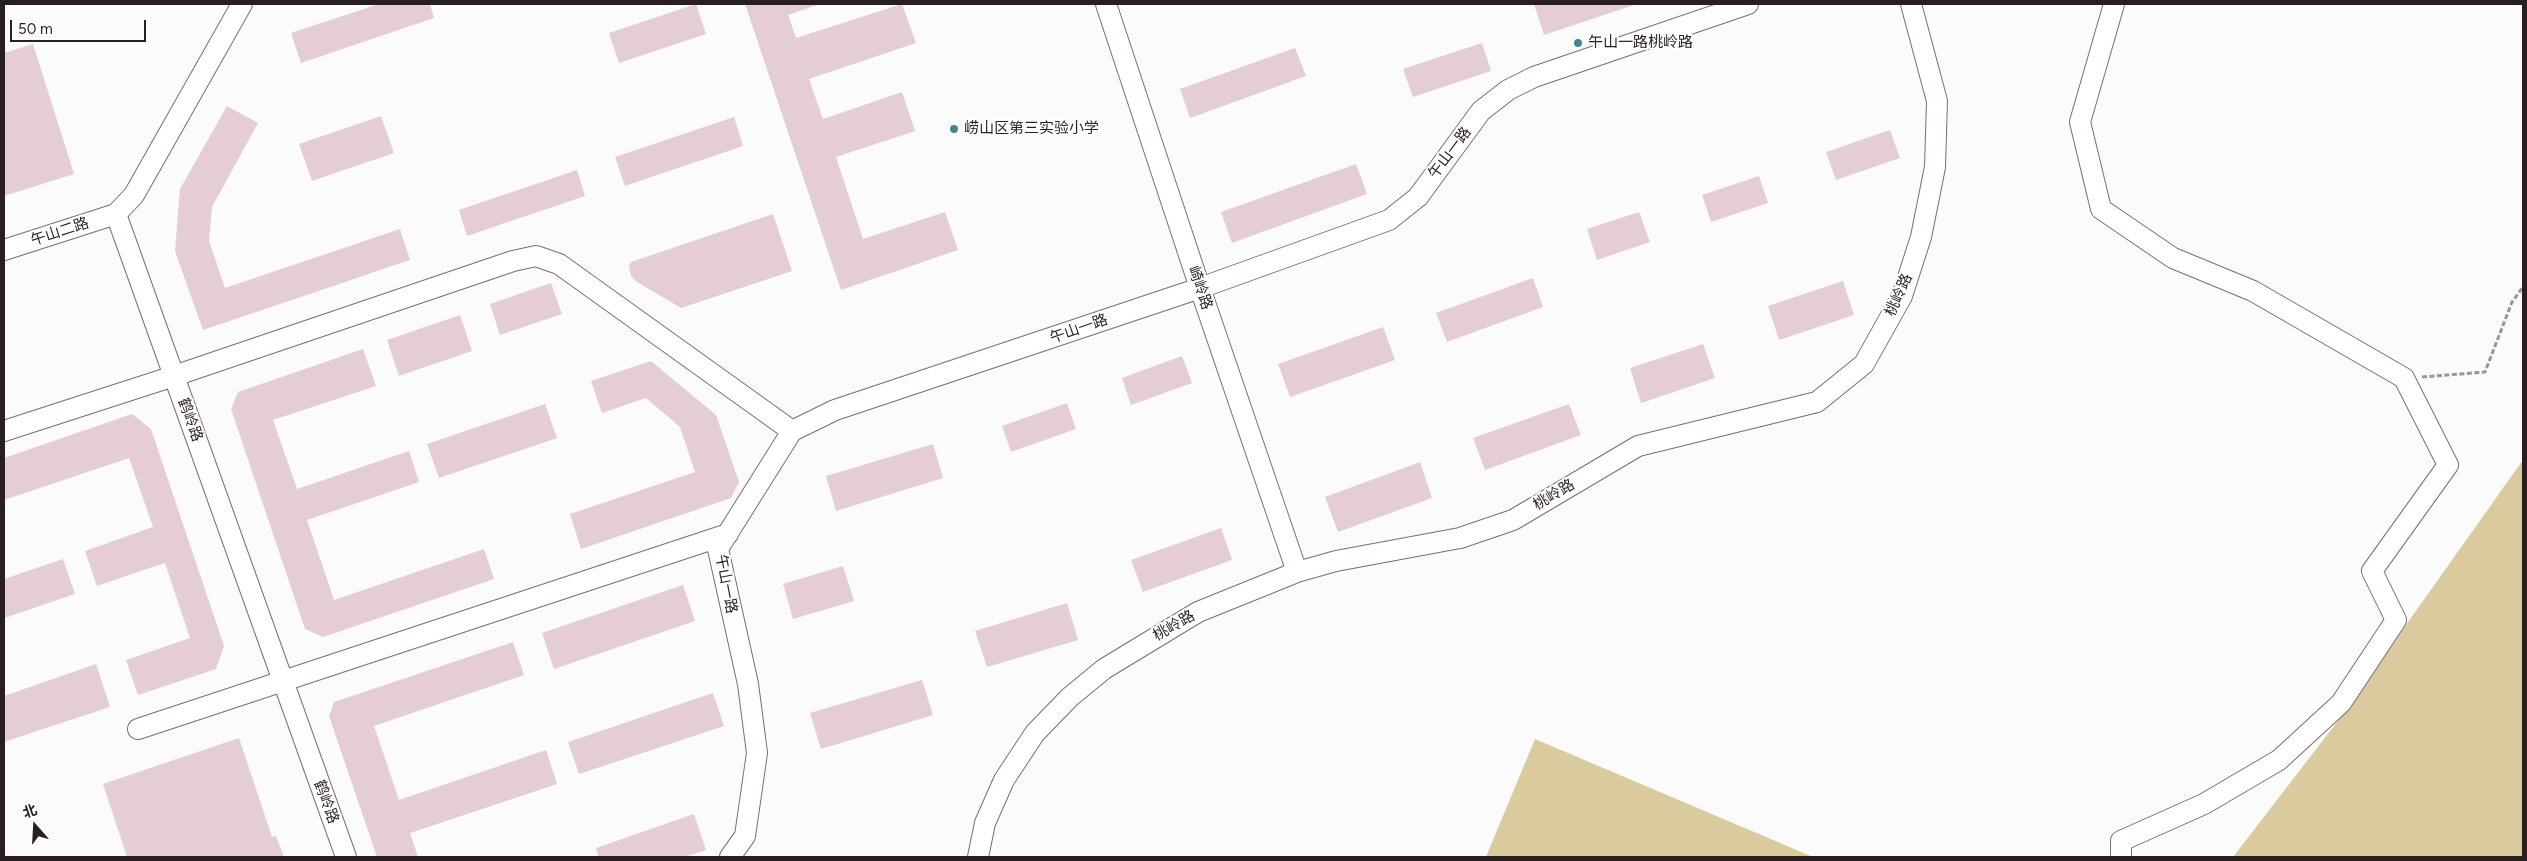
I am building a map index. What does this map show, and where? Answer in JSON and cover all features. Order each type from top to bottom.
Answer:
[{"type":"street","points":[[116,214],[134,196],[242,4]]},
{"type":"street","name":"崎岭路","points":[[1106,4],[1297,572]]},
{"type":"street","name":"午山一路","points":[[730,857],[745,836],[757,754],[748,684],[718,549],[792,431],[835,410],[1200,288],[1388,220],[1418,196],[1481,111],[1517,86],[1534,77],[1748,4]]},
{"type":"street","name":"桃岭路","points":[[978,857],[985,823],[1004,780],[1035,733],[1070,698],[1104,669],[1198,612],[1297,572],[1336,561],[1460,538],[1513,520],[1638,446],[1817,402],[1864,364],[1902,296],[1921,237],[1935,168],[1936,100],[1911,4]]},
{"type":"street","points":[[2114,4],[2080,122],[2101,209],[2173,258],[2253,292],[2404,378],[2448,465],[2372,571],[2396,620],[2341,703],[2279,760],[2204,804],[2120,841],[2121,857]]},
{"type":"street","name":"午山二路","points":[[4,250],[116,214]]},
{"type":"street","name":"鹤岭路","points":[[116,214],[346,857]]},
{"type":"street","points":[[4,431],[174,376],[513,261],[536,256],[559,264],[792,431]]},
{"type":"street","points":[[138,729],[728,534]]},
{"type":"path","points":[[2404,378],[2485,372],[2512,302],[2523,287]]},
{"type":"shaded area","points":[[2523,460],[2523,857],[2233,857],[2337,722]]},
{"type":"shaded area","points":[[1535,739],[1813,857],[1486,857]]},
{"type":"building","points":[[379,4],[430,4],[434,18],[301,63],[291,33]]},
{"type":"building","points":[[696,4],[706,34],[619,63],[609,33]]},
{"type":"building","points":[[745,4],[820,4],[788,15],[796,38],[902,4],[916,43],[809,79],[823,119],[902,92],[915,131],[836,157],[863,239],[945,212],[958,250],[841,290]]},
{"type":"building","points":[[1534,4],[1637,4],[1544,35]]},
{"type":"building","points":[[1482,43],[1491,71],[1413,97],[1403,69]]},
{"type":"building","points":[[33,44],[74,174],[4,196],[4,53]]},
{"type":"building","points":[[1295,48],[1306,76],[1190,118],[1180,89]]},
{"type":"building","points":[[227,106],[258,123],[212,207],[209,241],[225,288],[400,229],[410,260],[203,330],[175,251],[180,189]]},
{"type":"building","points":[[381,116],[394,153],[312,181],[299,144]]},
{"type":"building","points":[[734,117],[743,146],[625,186],[615,157]]},
{"type":"building","points":[[1890,130],[1900,158],[1836,180],[1826,152]]},
{"type":"building","points":[[1356,164],[1367,194],[1232,243],[1221,212]]},
{"type":"building","points":[[577,170],[585,196],[467,236],[459,210]]},
{"type":"building","points":[[1759,176],[1768,203],[1711,222],[1702,195]]},
{"type":"building","points":[[1639,212],[1650,242],[1597,260],[1587,229]]},
{"type":"building","points":[[773,214],[792,271],[681,308],[637,282],[631,276],[629,266],[631,262]]},
{"type":"building","points":[[1533,278],[1543,307],[1447,342],[1436,313]]},
{"type":"building","points":[[1843,281],[1854,315],[1779,340],[1768,306]]},
{"type":"building","points":[[551,283],[562,314],[500,335],[490,304]]},
{"type":"building","points":[[460,315],[472,351],[399,376],[387,340]]},
{"type":"building","points":[[1383,327],[1395,360],[1290,397],[1278,364]]},
{"type":"building","points":[[1703,344],[1715,378],[1641,403],[1630,368]]},
{"type":"building","points":[[363,349],[376,386],[273,420],[297,489],[409,451],[419,482],[307,520],[334,600],[484,549],[494,579],[323,637],[305,629],[231,409],[238,392]]},
{"type":"building","points":[[1182,356],[1192,383],[1131,405],[1122,378]]},
{"type":"building","points":[[651,361],[716,415],[739,482],[731,498],[581,549],[570,514],[695,472],[680,427],[646,398],[602,413],[591,381]]},
{"type":"building","points":[[1067,403],[1076,429],[1011,452],[1002,426]]},
{"type":"building","points":[[545,404],[557,438],[439,478],[427,444]]},
{"type":"building","points":[[1569,404],[1581,435],[1485,470],[1473,438]]},
{"type":"building","points":[[132,414],[151,429],[224,646],[216,669],[138,695],[126,660],[190,638],[165,563],[97,586],[85,551],[153,527],[129,458],[4,500],[4,458]]},
{"type":"building","points":[[933,444],[943,478],[836,511],[826,476]]},
{"type":"building","points":[[1420,462],[1432,498],[1338,532],[1325,497]]},
{"type":"building","points":[[1221,528],[1232,560],[1143,592],[1131,560]]},
{"type":"building","points":[[63,559],[75,594],[4,618],[4,579]]},
{"type":"building","points":[[843,566],[854,601],[793,619],[783,584]]},
{"type":"building","points":[[683,585],[695,621],[554,669],[542,633]]},
{"type":"building","points":[[1067,603],[1078,640],[987,667],[975,631]]},
{"type":"building","points":[[513,642],[524,675],[374,726],[399,800],[546,750],[557,784],[410,833],[418,857],[377,857],[329,716],[334,702]]},
{"type":"building","points":[[96,664],[110,707],[4,742],[4,696]]},
{"type":"building","points":[[922,680],[933,715],[821,749],[810,713]]},
{"type":"building","points":[[713,693],[724,726],[579,774],[568,742]]},
{"type":"building","points":[[239,738],[272,837],[276,836],[284,857],[127,857],[103,784]]},
{"type":"building","points":[[694,814],[706,850],[684,857],[599,857],[596,848]]},
{"type":"place","name":"午山一路桃岭路","points":[[1578,43]]},
{"type":"place","name":"崂山区第三实验小学","points":[[954,129]]}]
